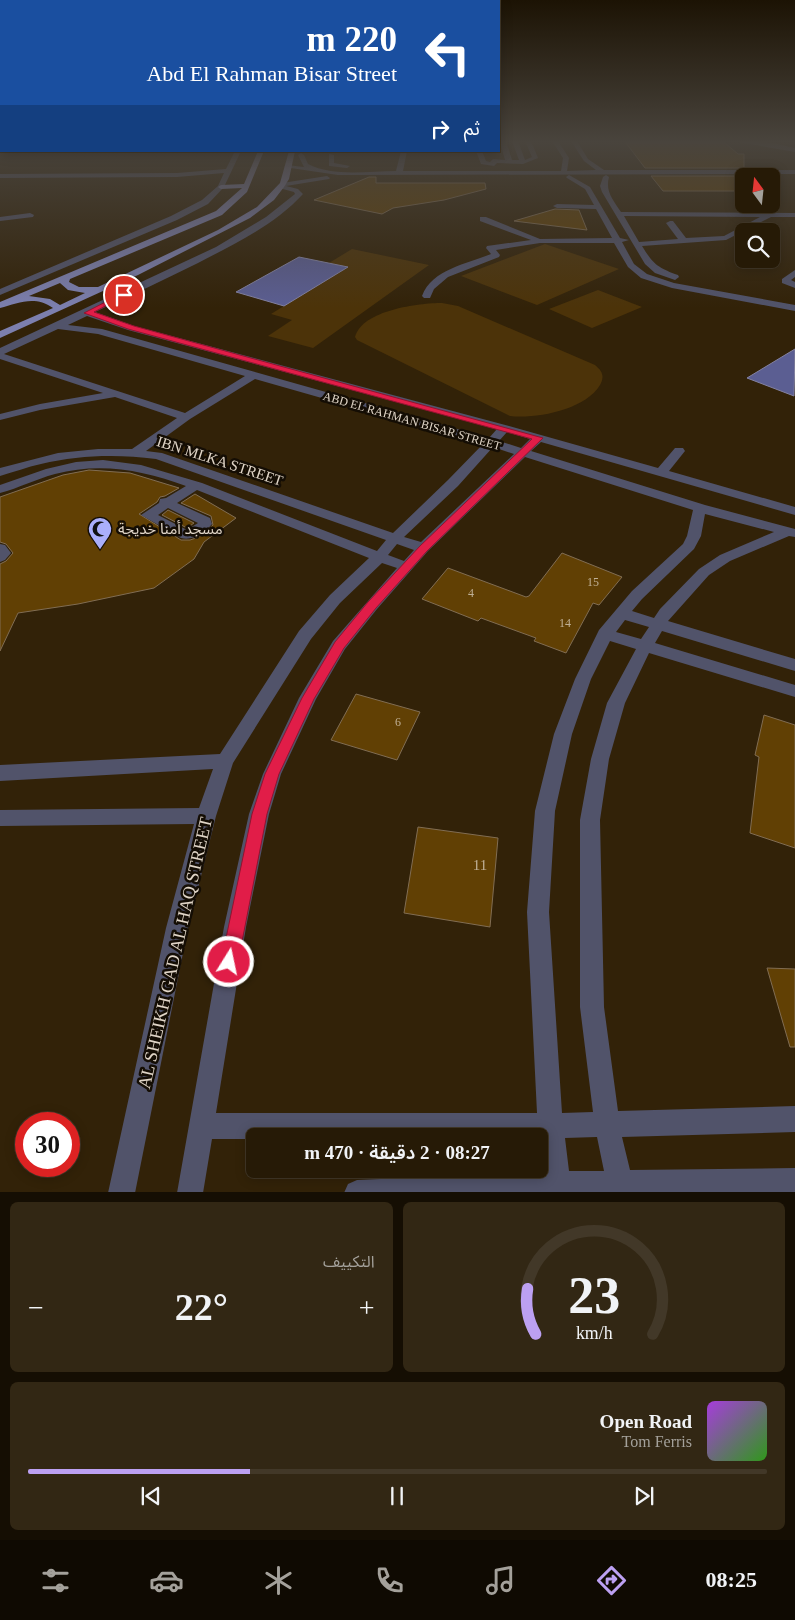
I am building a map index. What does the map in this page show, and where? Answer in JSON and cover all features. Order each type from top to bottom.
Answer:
[{"type":"main road","points":[[0,305],[206,220],[229,206],[240,197]]},
{"type":"main road","points":[[0,335],[112,285],[242,220],[273,197]]},
{"type":"main road","points":[[66,278],[64,283],[74,289],[93,290],[112,285]]},
{"type":"main road","points":[[14,299],[44,300],[54,304],[59,309]]},
{"type":"street","points":[[0,292],[174,218],[204,202],[208,197]]},
{"type":"street","points":[[0,352],[88,313],[250,233],[277,214],[296,197]]},
{"type":"street","points":[[593,197],[631,265],[644,276],[654,281],[795,308]]},
{"type":"street","points":[[609,197],[653,268],[666,275],[795,298]]},
{"type":"street","points":[[557,206],[599,207]]},
{"type":"street","points":[[619,214],[795,215]]},
{"type":"street","points":[[0,219],[30,215]]},
{"type":"street","points":[[756,223],[770,215]]},
{"type":"street","points":[[483,219],[540,241]]},
{"type":"street","points":[[670,223],[684,242]]},
{"type":"street","points":[[728,225],[735,233]]},
{"type":"street","points":[[427,296],[427,290],[436,280],[496,255],[490,248],[540,241],[617,240],[684,242],[735,234]]},
{"type":"street","points":[[795,274],[785,281],[795,285]]},
{"type":"street","name":"ABD EL RAHMAN BISAR STREET","points":[[88,313],[131,328],[505,428],[795,511]]},
{"type":"street","name":"ABD EL RAHMAN BISAR STREET","points":[[56,326],[99,331],[492,443],[700,508],[791,532]]},
{"type":"street","points":[[0,356],[186,417]]},
{"type":"street","points":[[136,452],[186,417],[254,375]]},
{"type":"street","points":[[0,417],[40,407],[116,394]]},
{"type":"street","name":"AL SHEIKH GAD AL HAQ STREET","points":[[122,1192],[178,928],[206,816],[226,761],[305,634],[335,599],[453,483],[505,428]]},
{"type":"street","points":[[190,1192],[235,927],[259,814],[272,774],[308,698],[339,645],[372,605],[424,548],[538,438]]},
{"type":"street","points":[[660,473],[678,451]]},
{"type":"street","name":"IBN MLKA STREET","points":[[0,472],[28,463],[70,455],[136,452],[183,464],[424,548]]},
{"type":"street","name":"IBN MLKA STREET","points":[[0,489],[36,475],[75,466],[102,464],[129,466],[170,476],[196,485],[407,567]]},
{"type":"street","points":[[170,476],[183,464]]},
{"type":"street","points":[[165,502],[196,485]]},
{"type":"street","points":[[558,1185],[550,1126],[538,912],[545,811],[563,734],[584,679],[605,634],[637,595],[689,546],[697,528],[700,508]]},
{"type":"street","points":[[620,1184],[607,1125],[592,1007],[590,820],[600,759],[616,703],[657,624],[704,572],[741,550],[791,532]]},
{"type":"street","points":[[0,548],[4,553],[0,558]]},
{"type":"street","points":[[621,614],[795,665]]},
{"type":"street","points":[[605,634],[795,691]]},
{"type":"street","points":[[0,774],[226,761]]},
{"type":"street","points":[[0,818],[206,816]]},
{"type":"street","points":[[201,1126],[550,1126],[795,1119]]},
{"type":"street","points":[[357,1192],[558,1185],[795,1181]]},
{"type":"shaded area","points":[[545,244],[619,269],[537,305],[461,276]]},
{"type":"shaded area","points":[[352,249],[429,265],[313,348],[268,336],[292,320],[271,314],[347,267],[329,263]]},
{"type":"shaded area","points":[[598,290],[642,307],[592,328],[549,309]]},
{"type":"shaded area","points":[[442,303],[458,306],[595,365],[602,374],[600,385],[593,394],[572,407],[533,416],[510,416],[357,340],[355,337],[368,320],[380,314],[406,307]]},
{"type":"water","points":[[299,257],[348,267],[284,306],[236,292]]},
{"type":"water","points":[[795,349],[794,396],[747,378]]},
{"type":"building","points":[[322,197],[457,197],[393,208],[382,214],[314,200]]},
{"type":"building","points":[[555,209],[579,210],[587,230],[514,221]]},
{"type":"building","name":"مسجد أمنا خديجة","points":[[89,470],[130,473],[179,488],[160,497],[157,502],[139,514],[181,540],[199,537],[213,525],[211,516],[181,503],[195,494],[236,518],[204,542],[194,559],[154,588],[78,604],[18,613],[0,651],[0,564],[6,561],[13,553],[6,544],[0,542],[0,497],[63,475]]},
{"type":"building","points":[[168,510],[194,523],[187,528],[162,515]]},
{"type":"building","points":[[562,553],[622,577],[599,605],[593,603],[566,653],[534,641],[536,638],[481,618],[478,621],[422,599],[448,568],[526,597],[529,596]]},
{"type":"building","points":[[356,694],[420,712],[397,760],[331,740]]},
{"type":"building","points":[[764,715],[795,725],[795,848],[750,833],[759,757],[755,755]]},
{"type":"building","points":[[418,827],[498,838],[490,927],[404,913]]},
{"type":"building","points":[[767,968],[795,969],[795,1047],[790,1047]]},
{"type":"place","name":"مسجد أمنا خديجة","points":[[100,550]]},
{"type":"route","points":[[124,295],[88,313],[106,321],[131,328],[538,438],[424,548],[372,605],[339,645],[308,698],[272,774],[259,814],[229,962]]}]
